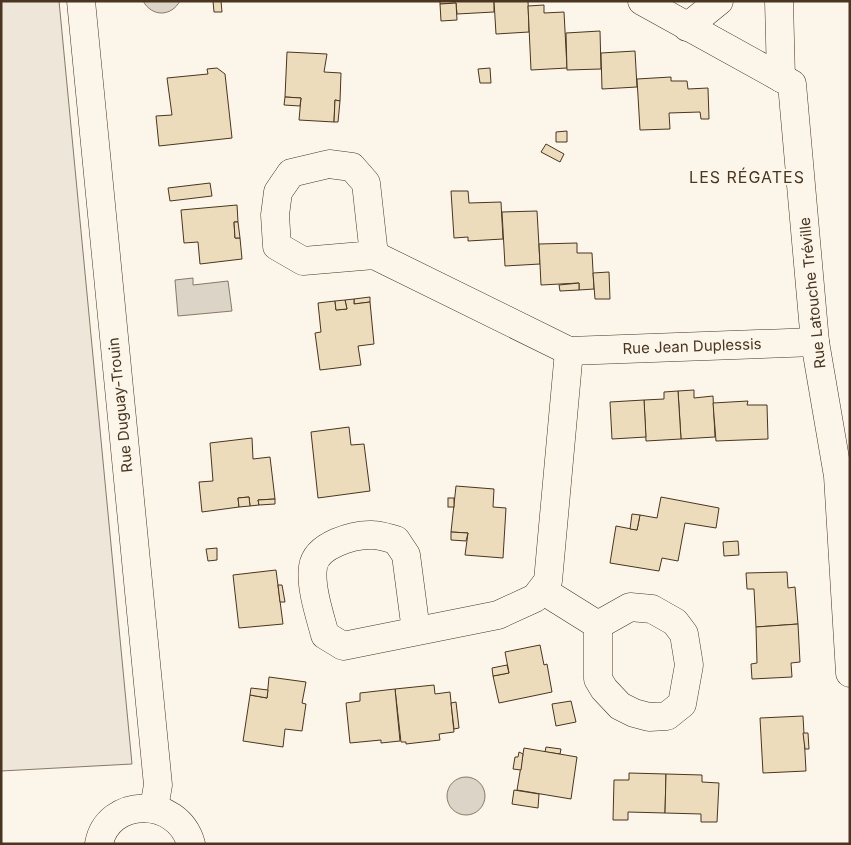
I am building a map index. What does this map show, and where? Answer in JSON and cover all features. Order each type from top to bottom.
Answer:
[{"type":"street","name":"Rue Duguay-Trouin","points":[[81,1],[158,785],[154,808]]},
{"type":"street","name":"Rue Latouche Tréville","points":[[642,1],[792,84],[815,342],[844,476],[850,673]]},
{"type":"street","points":[[687,27],[719,1]]},
{"type":"street","points":[[778,1],[781,78]]},
{"type":"street","name":"Rue Jean Duplessis","points":[[374,255],[568,350],[815,342]]},
{"type":"street","points":[[416,631],[406,555],[396,540],[373,535],[341,540],[321,552],[313,566],[315,597],[325,635],[344,646],[498,614],[535,598],[548,581],[568,350]]},
{"type":"street","points":[[542,590],[598,625]]},
{"type":"street","points":[[99,844],[108,824],[122,814],[137,808],[154,808],[168,814],[180,824],[189,836],[191,844]]},
{"type":"shaded area","points":[[1,1],[59,1],[132,764],[1,771]]},
{"type":"shaded area","points":[[143,1],[180,1],[172,10],[162,13],[151,10]]},
{"type":"shaded area","points":[[193,278],[193,285],[228,281],[232,311],[178,316],[175,280]]},
{"type":"shaded area","points":[[466,777],[480,782],[485,796],[480,810],[466,815],[452,810],[447,796],[452,782]]},
{"type":"building","points":[[213,1],[221,1],[222,12],[214,12]]},
{"type":"building","points":[[440,1],[494,1],[494,12],[457,14],[456,3],[440,4]]},
{"type":"building","points":[[494,1],[528,1],[529,32],[496,34]]},
{"type":"building","points":[[456,3],[457,20],[441,21],[440,4]]},
{"type":"building","points":[[544,5],[544,13],[564,12],[567,68],[531,70],[528,6]]},
{"type":"building","points":[[600,31],[601,69],[567,70],[566,33]]},
{"type":"building","points":[[635,51],[637,87],[602,89],[601,53]]},
{"type":"building","points":[[287,52],[327,54],[324,72],[341,73],[340,101],[335,100],[334,122],[299,120],[301,98],[285,97]]},
{"type":"building","points":[[217,68],[225,74],[232,138],[159,146],[156,116],[172,115],[167,78],[208,74],[207,69]]},
{"type":"building","points":[[490,68],[491,83],[480,83],[478,69]]},
{"type":"building","points":[[671,77],[671,81],[687,81],[688,89],[708,88],[709,119],[701,119],[700,112],[669,113],[670,129],[640,130],[637,79]]},
{"type":"building","points":[[285,97],[301,98],[300,106],[284,105]]},
{"type":"building","points":[[335,100],[340,101],[338,122],[334,122]]},
{"type":"building","points":[[567,131],[567,142],[556,142],[556,132]]},
{"type":"building","points":[[546,144],[564,154],[560,162],[541,152]]},
{"type":"building","points":[[210,183],[212,196],[170,201],[168,188]]},
{"type":"building","points":[[451,191],[468,191],[469,203],[501,202],[503,239],[468,241],[468,237],[454,238]]},
{"type":"building","points":[[237,205],[238,222],[234,222],[235,238],[240,238],[242,259],[200,264],[198,242],[184,243],[181,210]]},
{"type":"building","points":[[537,211],[540,264],[505,266],[502,212]]},
{"type":"building","points":[[234,222],[238,222],[240,238],[235,238]]},
{"type":"building","points":[[577,243],[577,253],[592,253],[594,289],[579,290],[579,283],[541,285],[539,244]]},
{"type":"building","points":[[609,272],[610,299],[595,299],[593,273]]},
{"type":"building","points":[[579,283],[579,290],[560,291],[559,285]]},
{"type":"building","points":[[370,297],[370,302],[354,304],[354,299]]},
{"type":"building","points":[[354,299],[354,304],[370,302],[374,344],[358,346],[361,365],[320,370],[315,333],[321,332],[318,303],[335,301],[336,310],[347,309],[345,300]]},
{"type":"building","points":[[345,300],[347,309],[336,310],[335,301]]},
{"type":"building","points":[[694,390],[694,398],[713,396],[715,437],[681,439],[678,391]]},
{"type":"building","points":[[678,391],[681,439],[646,441],[644,400],[664,399],[664,392]]},
{"type":"building","points":[[644,400],[646,437],[612,439],[610,402]]},
{"type":"building","points":[[748,401],[747,405],[767,405],[768,439],[716,441],[713,403]]},
{"type":"building","points":[[349,427],[351,445],[364,444],[370,491],[318,498],[311,432]]},
{"type":"building","points":[[252,438],[253,459],[270,457],[275,499],[258,500],[259,505],[250,506],[249,497],[238,498],[239,507],[202,512],[199,482],[213,481],[210,443]]},
{"type":"building","points":[[456,486],[494,489],[493,507],[506,508],[503,558],[465,555],[468,533],[451,532]]},
{"type":"building","points":[[249,497],[250,506],[239,507],[238,498]]},
{"type":"building","points":[[661,497],[719,508],[716,528],[685,523],[678,561],[662,558],[659,571],[610,563],[616,526],[637,530],[640,515],[657,518]]},
{"type":"building","points":[[448,498],[454,498],[454,507],[448,507]]},
{"type":"building","points":[[275,499],[275,504],[259,505],[258,500]]},
{"type":"building","points":[[632,514],[640,515],[637,530],[630,529]]},
{"type":"building","points":[[451,532],[468,533],[466,541],[451,540]]},
{"type":"building","points":[[738,541],[739,555],[724,556],[723,542]]},
{"type":"building","points":[[217,548],[217,560],[208,561],[206,549]]},
{"type":"building","points":[[276,570],[283,624],[239,628],[233,575]]},
{"type":"building","points":[[787,572],[788,588],[795,587],[798,624],[756,627],[754,589],[747,589],[746,573]]},
{"type":"building","points":[[278,585],[282,585],[285,602],[280,602]]},
{"type":"building","points":[[798,624],[800,662],[791,663],[792,677],[752,679],[751,664],[757,663],[756,627]]},
{"type":"building","points":[[540,645],[544,665],[547,664],[552,692],[499,703],[493,676],[509,673],[505,652]]},
{"type":"building","points":[[507,665],[509,673],[493,676],[492,668]]},
{"type":"building","points":[[269,677],[306,682],[302,703],[306,704],[302,731],[285,729],[283,747],[243,741],[250,695],[267,698]]},
{"type":"building","points":[[434,685],[435,694],[450,692],[454,732],[439,734],[440,740],[406,744],[406,742],[401,742],[395,689]]},
{"type":"building","points":[[251,688],[268,690],[267,698],[250,695]]},
{"type":"building","points":[[395,689],[400,741],[381,743],[381,740],[350,743],[346,703],[360,701],[360,693]]},
{"type":"building","points":[[571,701],[576,722],[556,726],[552,704]]},
{"type":"building","points":[[456,702],[459,728],[454,729],[451,703]]},
{"type":"building","points":[[803,716],[806,771],[763,773],[760,718]]},
{"type":"building","points":[[803,733],[808,733],[809,749],[805,749]]},
{"type":"building","points":[[546,747],[561,749],[560,754],[545,752]]},
{"type":"building","points":[[524,748],[577,757],[571,799],[517,790]]},
{"type":"building","points":[[519,752],[523,754],[521,770],[513,769],[515,757],[518,757]]},
{"type":"building","points":[[629,773],[666,774],[665,813],[628,812],[628,820],[613,820],[614,780],[629,780]]},
{"type":"building","points":[[666,774],[702,775],[702,782],[719,783],[717,822],[701,822],[701,814],[665,813]]},
{"type":"building","points":[[514,790],[539,794],[538,808],[512,804]]},
{"type":"district","name":"LES RÉGATES","points":[[747,177]]}]
